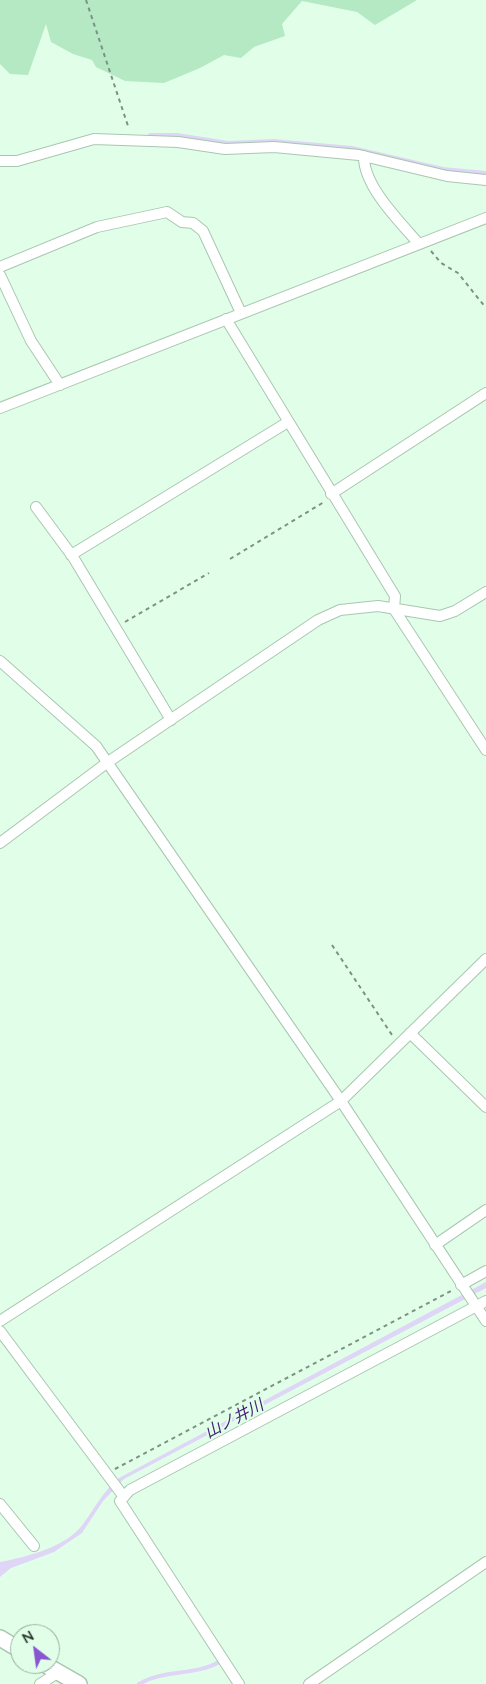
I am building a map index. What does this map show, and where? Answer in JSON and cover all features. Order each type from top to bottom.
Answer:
[{"type":"main road","points":[[60,1673],[79,1684]]},
{"type":"street","points":[[0,161],[17,160],[94,139],[133,140],[178,142],[225,149],[274,146],[364,156],[447,176],[486,180]]},
{"type":"street","points":[[364,156],[370,182],[421,244]]},
{"type":"street","points":[[0,267],[98,227],[167,212],[182,222],[192,223],[203,231],[240,313]]},
{"type":"street","points":[[0,408],[486,218]]},
{"type":"street","points":[[0,275],[31,341],[60,385]]},
{"type":"street","points":[[226,319],[395,596],[394,609],[486,750]]},
{"type":"street","points":[[332,495],[486,393]]},
{"type":"street","points":[[71,555],[288,422]]},
{"type":"street","points":[[36,506],[71,555],[171,720]]},
{"type":"street","points":[[0,843],[108,762],[318,620],[340,610],[378,606],[440,616],[455,611],[486,592]]},
{"type":"street","points":[[0,661],[96,746],[108,762],[342,1101],[486,1321]]},
{"type":"street","points":[[0,1321],[342,1101],[486,959]]},
{"type":"street","points":[[410,1033],[486,1107]]},
{"type":"street","points":[[435,1245],[486,1210]]},
{"type":"street","points":[[461,1285],[486,1271]]},
{"type":"street","points":[[240,1684],[120,1501],[139,1486],[486,1301]]},
{"type":"street","points":[[0,1331],[124,1497]]},
{"type":"street","points":[[0,1504],[34,1546]]},
{"type":"street","points":[[309,1684],[486,1562]]},
{"type":"street","points":[[40,1684],[56,1674]]},
{"type":"path","points":[[86,0],[133,140]]},
{"type":"path","points":[[421,244],[441,262],[458,273],[486,308]]},
{"type":"path","points":[[230,559],[332,495]]},
{"type":"path","points":[[115,628],[209,573]]},
{"type":"path","points":[[332,945],[399,1045]]},
{"type":"path","points":[[107,1474],[461,1285]]},
{"type":"green space","points":[[0,0],[417,0],[375,25],[357,12],[302,1],[282,24],[285,36],[254,47],[241,58],[224,55],[200,68],[164,83],[125,81],[96,67],[92,60],[73,54],[51,42],[46,24],[28,75],[10,74],[0,64]]},
{"type":"water","name":"山ノ井川","points":[[486,1282],[486,1288],[124,1479],[103,1501],[82,1533],[54,1552],[11,1568],[0,1577],[0,1562],[45,1550],[57,1545],[76,1532],[104,1494],[119,1478]]},
{"type":"waterway","points":[[150,135],[177,135],[228,143],[273,141],[352,148],[443,169],[486,173]]},
{"type":"waterway","points":[[139,1684],[159,1676],[200,1669],[219,1662]]}]
